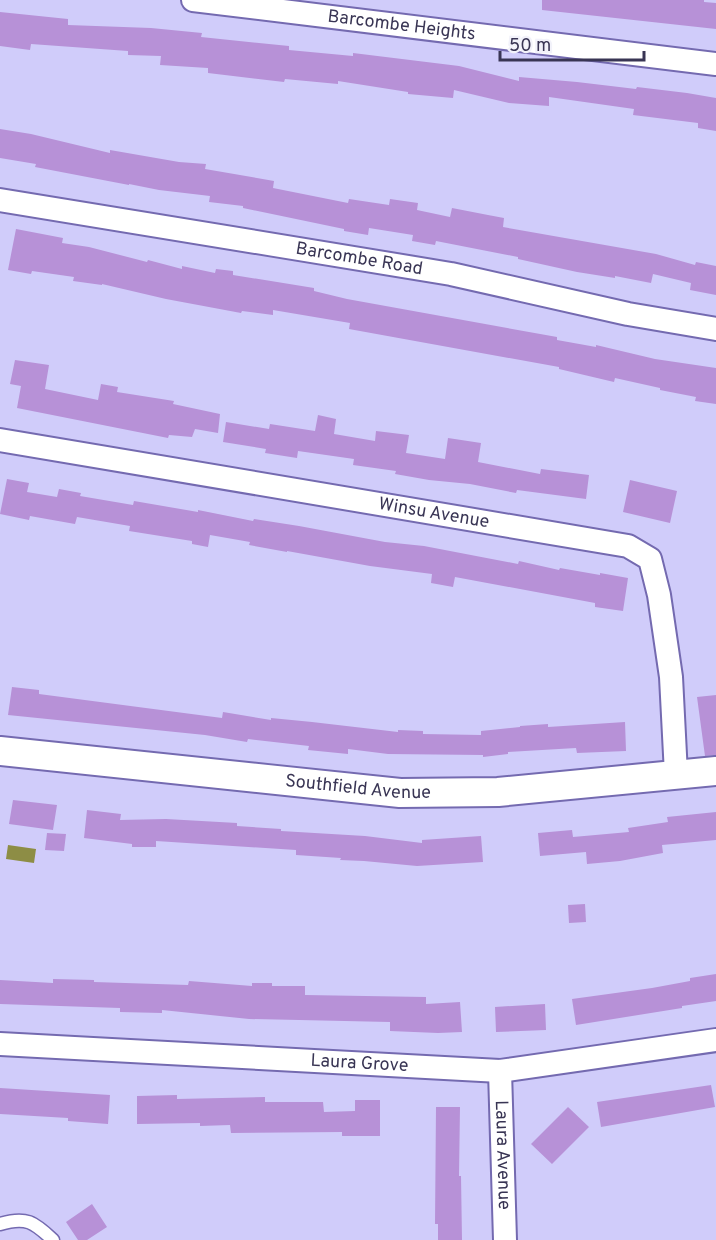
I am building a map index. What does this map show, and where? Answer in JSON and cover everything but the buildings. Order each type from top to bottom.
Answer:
[{"type":"street","name":"Barcombe Heights","points":[[193,0],[716,64]]},
{"type":"street","name":"Barcombe Road","points":[[0,200],[451,274],[628,314],[716,329]]},
{"type":"street","name":"Winsu Avenue","points":[[0,440],[628,546],[650,559],[659,595],[671,677],[676,774]]},
{"type":"street","name":"Southfield Avenue","points":[[0,751],[400,793],[498,792],[716,771]]},
{"type":"street","name":"Laura Grove","points":[[0,1044],[500,1071],[716,1040]]},
{"type":"street","name":"Laura Avenue","points":[[500,1071],[505,1240]]},
{"type":"lane","points":[[0,1224],[20,1220],[30,1221],[53,1240]]},
{"type":"shaded area","points":[[8,845],[36,849],[34,863],[6,859]]}]
